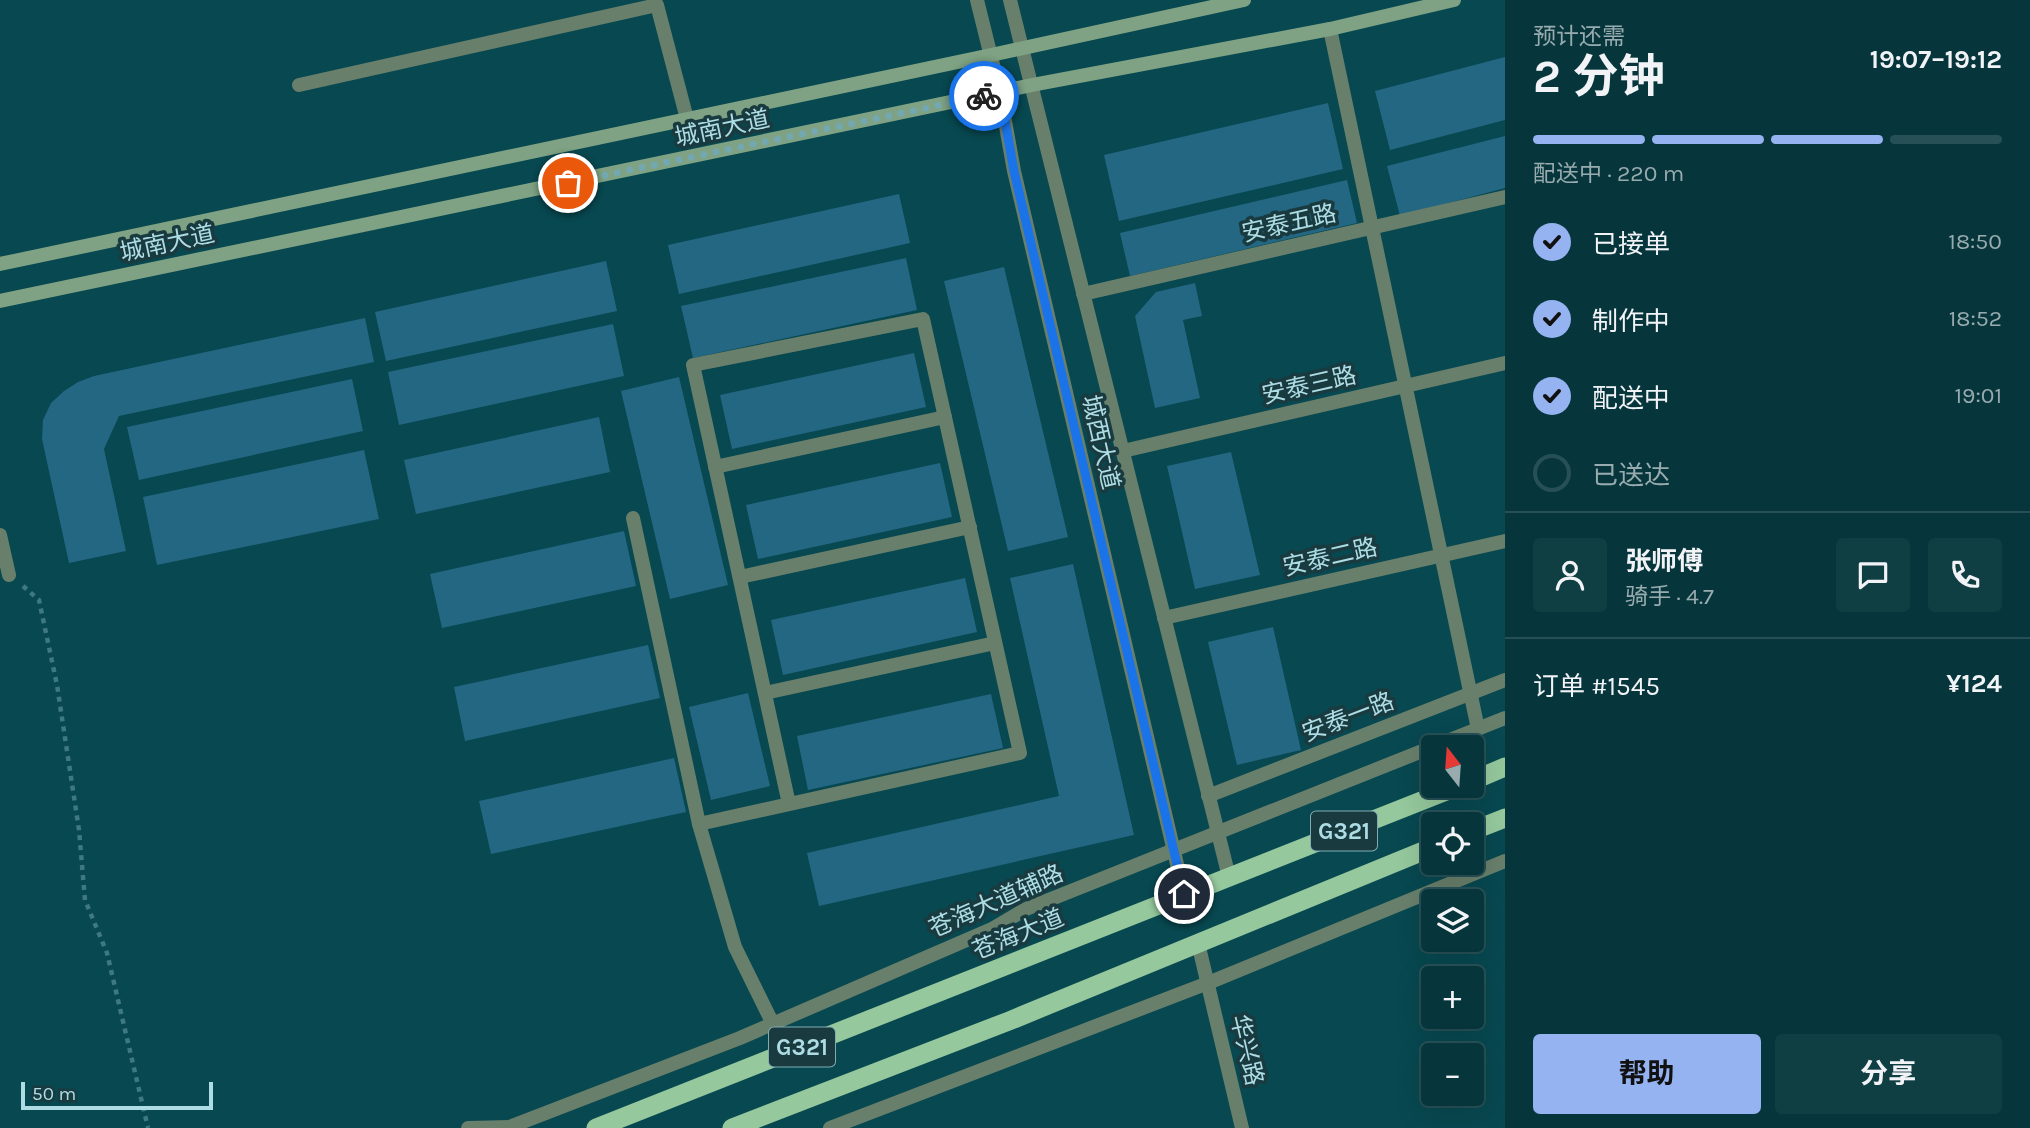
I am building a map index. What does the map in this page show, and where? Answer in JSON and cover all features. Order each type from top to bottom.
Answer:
[{"type":"highway","points":[[1484,775],[1505,767]]},
{"type":"highway","name":"苍海大道","points":[[596,1128],[1429,798]]},
{"type":"highway","points":[[1484,826],[1505,817]]},
{"type":"highway","name":"G321","points":[[732,1128],[1009,1021],[1421,852]]},
{"type":"main road","name":"城南大道","points":[[0,264],[1244,0]]},
{"type":"main road","name":"城南大道","points":[[0,301],[1032,85],[1330,29],[1454,0]]},
{"type":"street","name":"城西大道","points":[[977,0],[1000,93],[1014,171],[1184,894]]},
{"type":"street","name":"城西大道","points":[[1010,0],[1228,877]]},
{"type":"street","points":[[299,85],[657,5],[687,119]]},
{"type":"street","points":[[1330,29],[1478,729]]},
{"type":"street","name":"安泰五路","points":[[1083,294],[1505,197]]},
{"type":"street","points":[[699,824],[1020,753],[923,319],[693,365],[789,804]]},
{"type":"street","name":"安泰三路","points":[[1123,451],[1505,363]]},
{"type":"street","points":[[715,467],[945,417]]},
{"type":"street","points":[[633,517],[699,824],[735,947],[773,1024]]},
{"type":"street","points":[[740,577],[970,527]]},
{"type":"street","points":[[0,535],[9,575]]},
{"type":"street","name":"安泰二路","points":[[1164,618],[1505,541]]},
{"type":"street","points":[[765,693],[995,643]]},
{"type":"street","name":"安泰一路","points":[[1208,796],[1505,680]]},
{"type":"street","name":"苍海大道辅路","points":[[468,1128],[509,1127],[740,1038],[992,929],[1026,909],[1505,718]]},
{"type":"street","points":[[830,1128],[1208,983],[1505,861]]},
{"type":"street","name":"华兴路","points":[[1198,943],[1242,1128]]},
{"type":"path","points":[[9,575],[39,600],[57,685],[79,830],[85,900],[107,953],[148,1128]]},
{"type":"building","points":[[1505,57],[1505,120],[1390,150],[1375,91]]},
{"type":"building","points":[[1328,103],[1343,169],[1119,221],[1104,155]]},
{"type":"building","points":[[1505,136],[1505,188],[1400,216],[1387,166]]},
{"type":"building","points":[[1347,180],[1357,223],[1130,276],[1120,233]]},
{"type":"building","points":[[899,194],[910,243],[679,294],[668,245]]},
{"type":"building","points":[[906,258],[917,310],[693,358],[681,306]]},
{"type":"building","points":[[606,261],[617,311],[386,361],[375,312]]},
{"type":"building","points":[[1004,267],[1068,537],[1008,551],[944,281]]},
{"type":"building","points":[[1195,283],[1202,316],[1183,320],[1200,398],[1155,408],[1135,316],[1156,292]]},
{"type":"building","points":[[365,318],[374,362],[119,416],[104,449],[126,551],[69,563],[42,439],[43,420],[51,403],[64,391],[94,376]]},
{"type":"building","points":[[613,324],[624,376],[399,425],[388,372]]},
{"type":"building","points":[[914,353],[926,407],[732,449],[720,395]]},
{"type":"building","points":[[679,377],[728,585],[670,599],[621,391]]},
{"type":"building","points":[[352,379],[363,431],[139,480],[127,427]]},
{"type":"building","points":[[599,417],[610,472],[416,514],[404,460]]},
{"type":"building","points":[[364,450],[379,519],[157,565],[143,497]]},
{"type":"building","points":[[1231,452],[1260,575],[1195,589],[1167,466]]},
{"type":"building","points":[[940,463],[952,517],[758,559],[746,505]]},
{"type":"building","points":[[624,531],[636,586],[442,628],[430,574]]},
{"type":"building","points":[[1073,564],[1134,835],[819,906],[807,853],[1059,796],[1010,578]]},
{"type":"building","points":[[965,578],[977,632],[783,675],[771,620]]},
{"type":"building","points":[[1273,627],[1301,750],[1237,765],[1208,642]]},
{"type":"building","points":[[648,645],[660,698],[465,741],[454,687]]},
{"type":"building","points":[[748,693],[770,786],[711,800],[689,707]]},
{"type":"building","points":[[991,694],[1003,748],[808,790],[797,736]]},
{"type":"building","points":[[674,758],[686,812],[491,854],[479,801]]},
{"type":"way so far","points":[[568,183],[984,96]]},
{"type":"route","points":[[984,96],[1000,93],[1014,171],[1184,894]]}]
